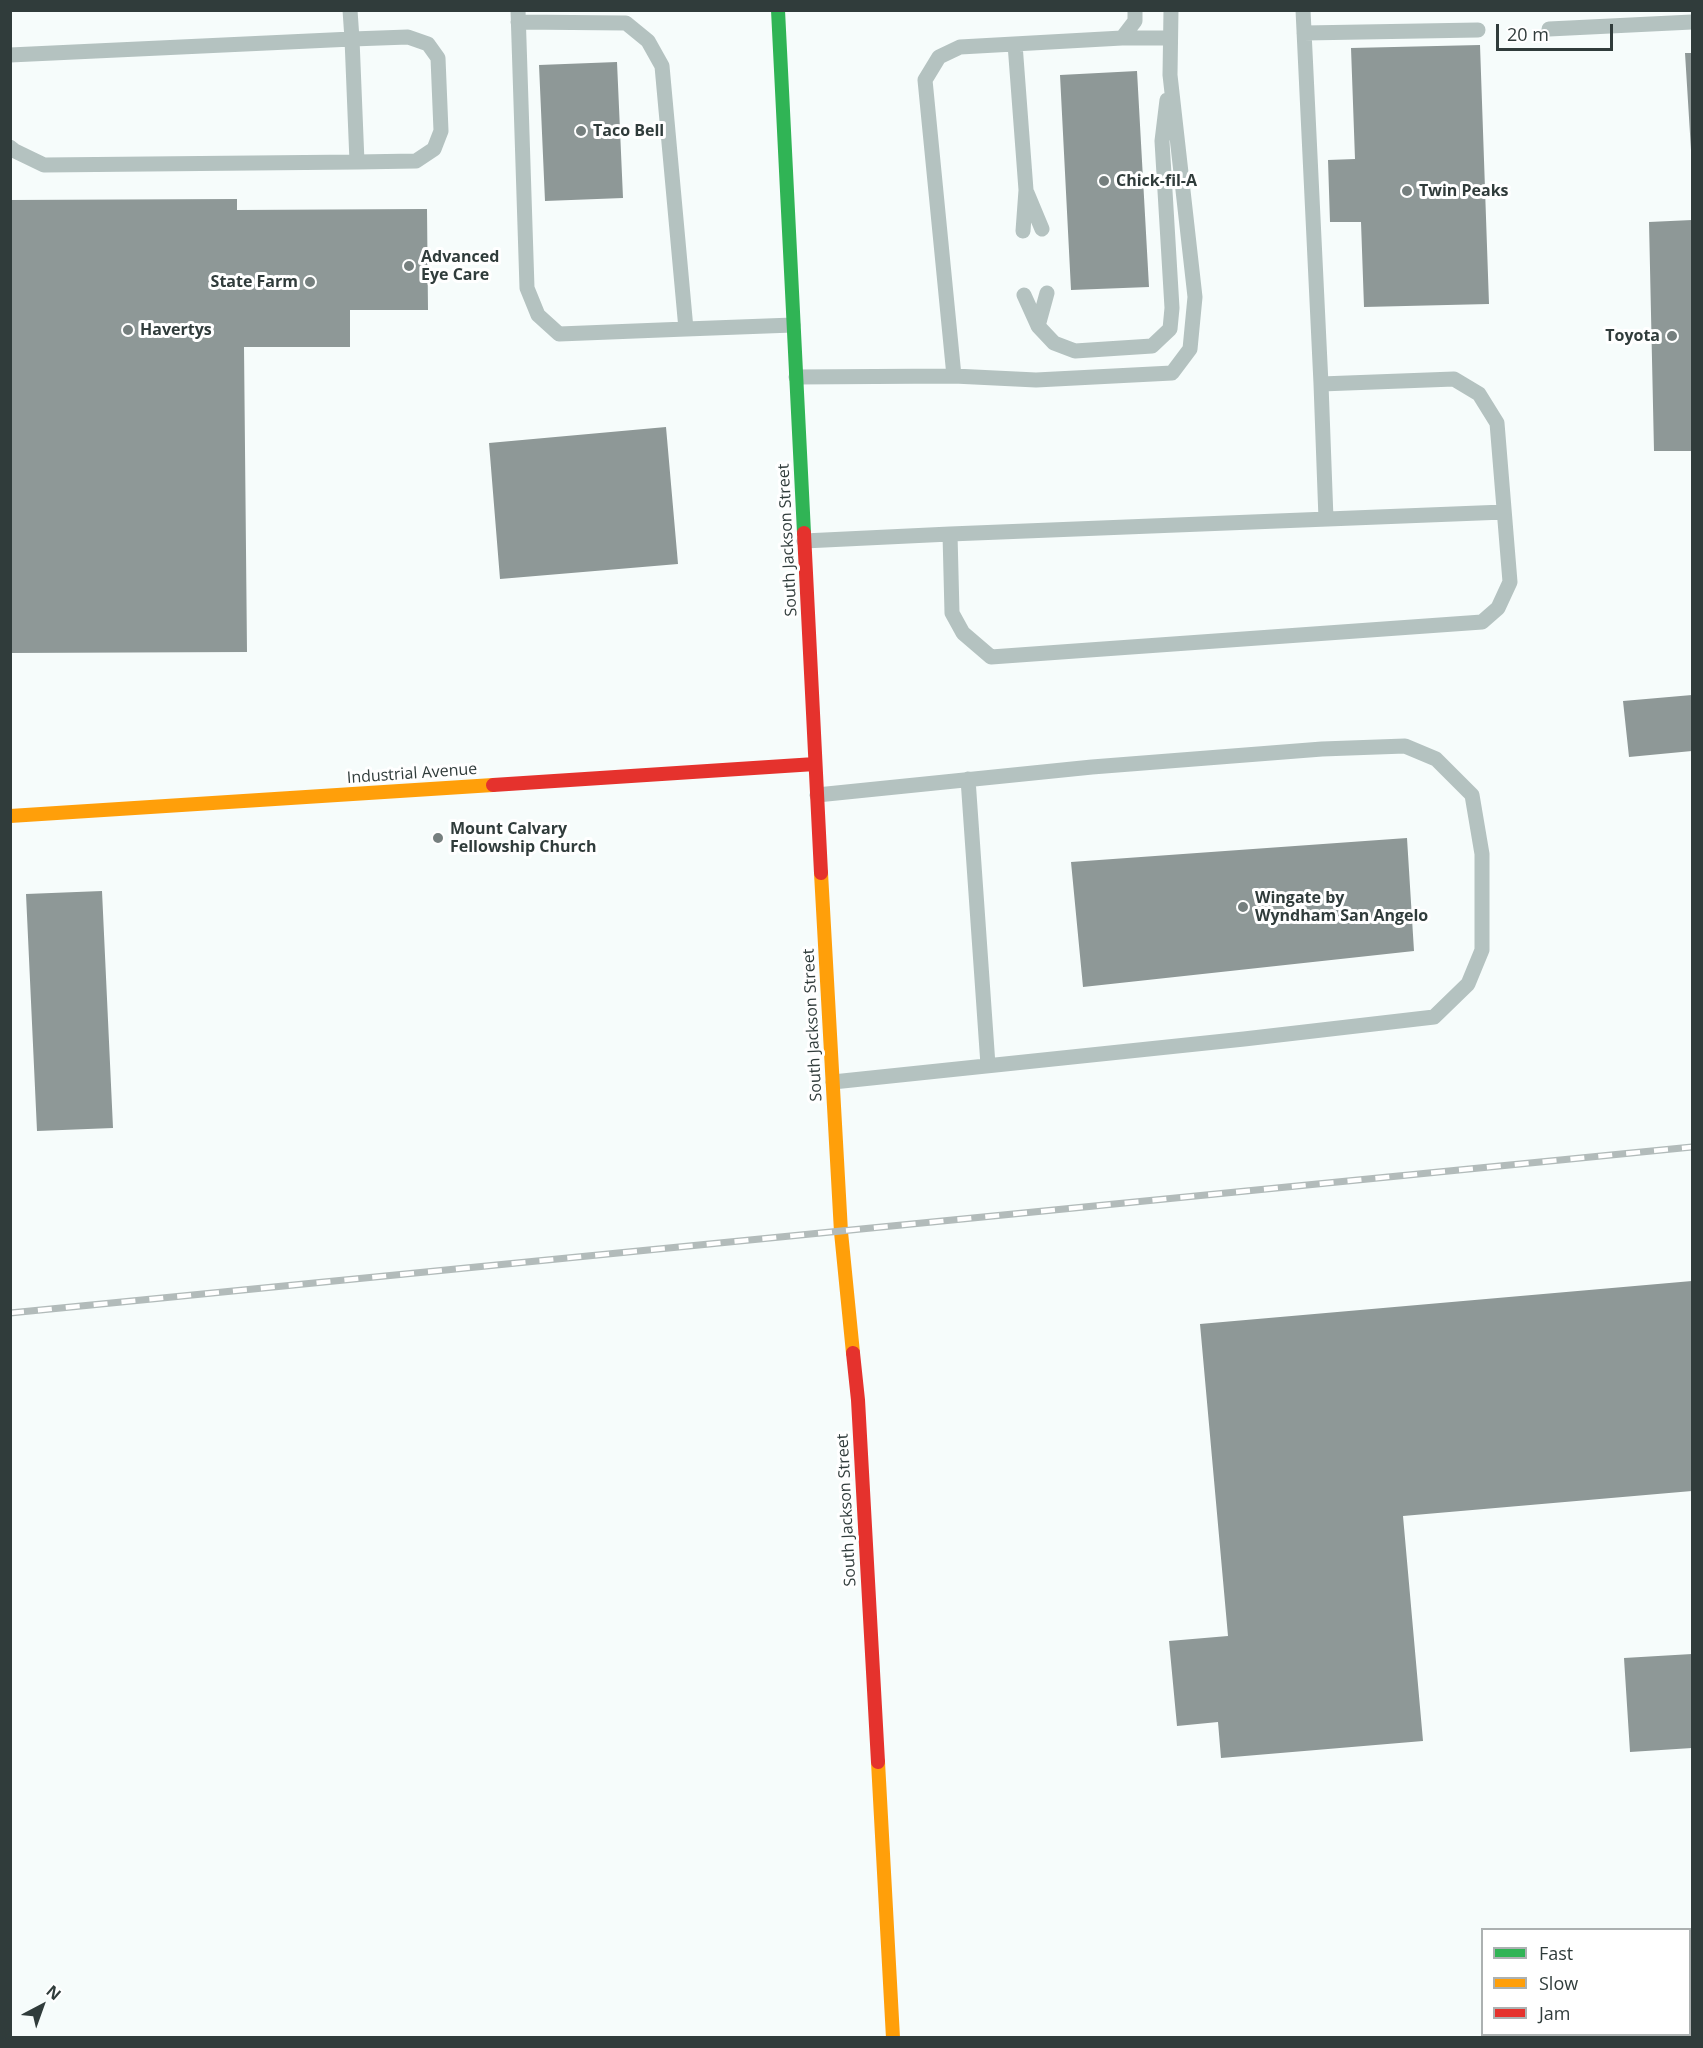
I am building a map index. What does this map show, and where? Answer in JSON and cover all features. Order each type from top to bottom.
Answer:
[{"type":"main road","name":"South Jackson Street","points":[[778,10],[815,764],[841,1232],[858,1400],[893,2037]]},
{"type":"main road","name":"Industrial Avenue","points":[[10,816],[815,764]]},
{"type":"lane","points":[[350,10],[357,162]]},
{"type":"lane","points":[[1122,38],[1135,21],[1135,10]]},
{"type":"lane","points":[[796,377],[954,376],[1036,380],[1172,373],[1190,349],[1196,297],[1170,75],[1171,10]]},
{"type":"lane","points":[[1303,10],[1322,384],[1326,519]]},
{"type":"lane","points":[[686,329],[662,66],[658,58],[648,41],[626,23],[518,16],[527,288],[538,315],[559,334],[794,326]]},
{"type":"lane","points":[[1549,29],[1692,22]]},
{"type":"lane","points":[[1304,33],[1478,30]]},
{"type":"lane","points":[[10,55],[408,37],[428,44],[438,58],[441,131],[434,149],[416,161],[44,165],[10,147]]},
{"type":"lane","points":[[954,376],[925,80],[939,57],[960,47],[1122,38],[1170,38]]},
{"type":"lane","points":[[1015,44],[1026,190],[1023,231]]},
{"type":"lane","points":[[1024,295],[1038,326],[1054,343],[1075,351],[1152,346],[1170,329],[1172,308],[1162,141],[1170,75]]},
{"type":"lane","points":[[1026,190],[1042,229]]},
{"type":"lane","points":[[1038,326],[1047,293]]},
{"type":"lane","points":[[950,534],[952,613],[963,633],[991,657],[1482,622],[1498,608],[1510,582],[1497,423],[1479,394],[1454,379],[1322,384]]},
{"type":"lane","points":[[804,541],[1504,512]]},
{"type":"lane","points":[[817,795],[1092,767],[1322,749],[1405,746],[1436,759],[1472,795],[1482,854],[1482,950],[1468,984],[1434,1017],[833,1082]]},
{"type":"lane","points":[[968,779],[988,1065]]},
{"type":"building","name":"Twin Peaks","points":[[1480,45],[1489,304],[1364,307],[1361,222],[1330,222],[1328,160],[1355,159],[1351,48]]},
{"type":"building","points":[[1685,53],[1692,53],[1692,150],[1691,150]]},
{"type":"building","name":"Taco Bell","points":[[617,62],[623,198],[545,201],[539,65]]},
{"type":"building","name":"Chick-fil-A","points":[[1137,71],[1149,287],[1071,290],[1060,75]]},
{"type":"building","points":[[237,199],[237,210],[427,209],[428,310],[350,310],[350,347],[244,347],[247,652],[10,653],[10,200]]},
{"type":"building","name":"Toyota","points":[[1692,220],[1692,451],[1654,451],[1649,222]]},
{"type":"building","points":[[666,427],[678,564],[500,579],[489,443]]},
{"type":"building","points":[[1692,695],[1692,751],[1629,757],[1623,701]]},
{"type":"building","name":"Wingate by Wyndham San Angelo","points":[[1407,838],[1414,951],[1083,987],[1071,862]]},
{"type":"building","points":[[102,891],[113,1128],[37,1131],[26,894]]},
{"type":"building","points":[[1692,1281],[1692,1491],[1403,1516],[1423,1741],[1221,1758],[1218,1722],[1177,1726],[1169,1641],[1228,1636],[1200,1324]]},
{"type":"building","points":[[1692,1654],[1692,1748],[1630,1752],[1624,1658]]},
{"type":"railway","points":[[10,1313],[1692,1147]]},
{"type":"traffic: fast","points":[[778,10],[804,533]]},
{"type":"traffic: slow","points":[[10,816],[493,785]]},
{"type":"traffic: slow","points":[[821,873],[841,1232],[853,1353]]},
{"type":"traffic: slow","points":[[878,1762],[893,2038]]},
{"type":"traffic: jam","points":[[804,533],[821,873]]},
{"type":"traffic: jam","points":[[493,785],[815,764]]},
{"type":"traffic: jam","points":[[853,1353],[858,1400],[878,1762]]},
{"type":"place","name":"Taco Bell","points":[[581,131]]},
{"type":"place","name":"Chick-fil-A","points":[[1104,181]]},
{"type":"place","name":"Twin Peaks","points":[[1407,191]]},
{"type":"place","name":"Advanced Eye Care","points":[[409,266]]},
{"type":"place","name":"State Farm","points":[[310,282]]},
{"type":"place","name":"Havertys","points":[[128,330]]},
{"type":"place","name":"Toyota","points":[[1672,336]]},
{"type":"place","name":"Mount Calvary Fellowship Church","points":[[438,838]]},
{"type":"place","name":"Wingate by Wyndham San Angelo","points":[[1243,907]]}]
